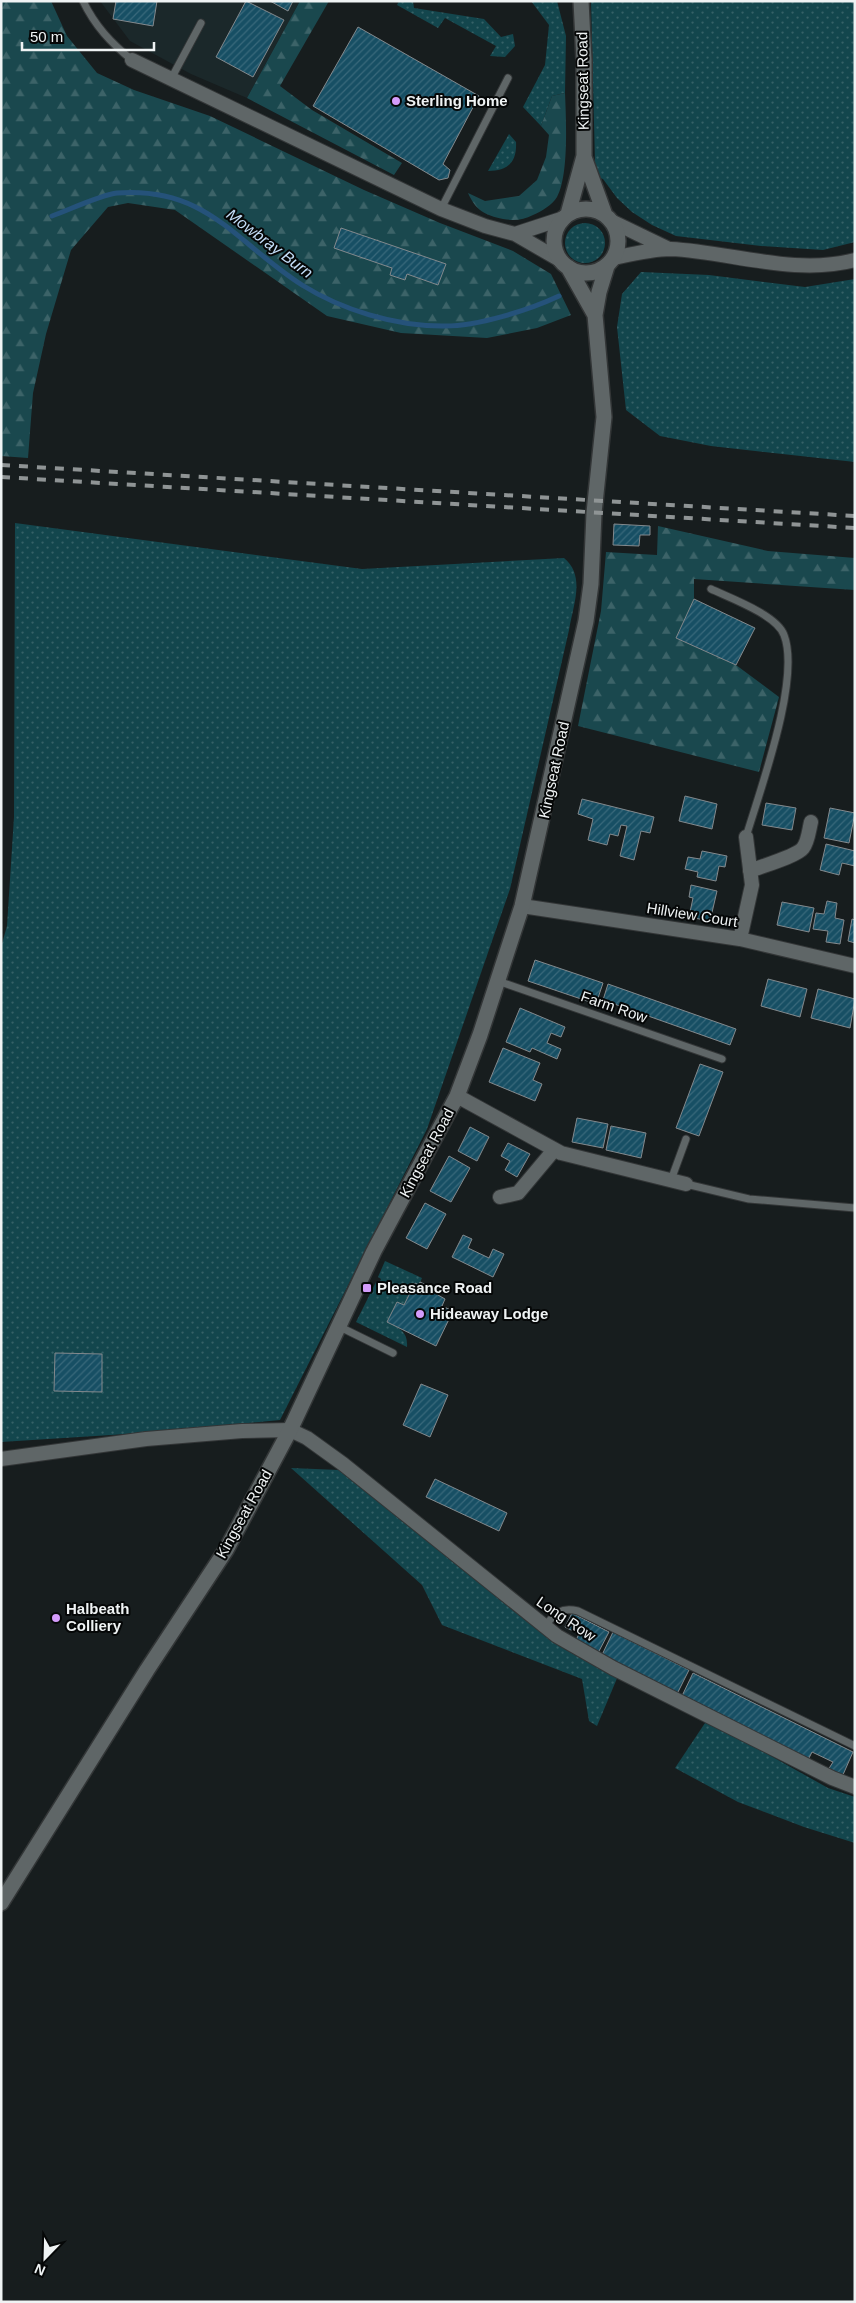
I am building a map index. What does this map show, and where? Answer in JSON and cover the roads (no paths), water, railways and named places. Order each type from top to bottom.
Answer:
[{"type":"street","name":"Kingseat Road","points":[[580,3],[584,60],[584,156],[566,216],[556,230],[554,239],[555,250],[595,315]]},
{"type":"street","points":[[132,60],[441,208],[485,226],[515,234],[578,272],[589,273],[610,262],[644,251],[670,249],[806,266],[855,260]]},
{"type":"street","name":"Kingseat Road","points":[[1,1903],[141,1679],[226,1550],[290,1430],[337,1326],[374,1251],[457,1096],[497,981],[522,906],[586,621],[591,584],[594,513],[604,417],[595,315],[618,239],[584,156]]},
{"type":"street","points":[[515,234],[587,209],[670,249]]},
{"type":"street","points":[[750,871],[773,861],[796,855],[804,847],[811,822]]},
{"type":"street","points":[[740,939],[752,884],[746,837]]},
{"type":"street","name":"Hillview Court","points":[[522,906],[740,939],[855,966]]},
{"type":"street","points":[[457,1096],[560,1153],[686,1184]]},
{"type":"street","points":[[500,1197],[518,1193],[554,1150]]},
{"type":"street","points":[[1,1459],[146,1439],[242,1431],[290,1430]]},
{"type":"street","name":"Long Row","points":[[290,1430],[307,1438],[343,1464],[557,1636],[621,1672],[823,1774],[855,1787]]},
{"type":"lane","points":[[83,1],[91,18],[109,41],[132,60]]},
{"type":"lane","points":[[171,79],[201,23]]},
{"type":"lane","points":[[441,208],[508,78]]},
{"type":"lane","points":[[710,590],[763,614],[784,634],[789,671],[785,700],[746,837]]},
{"type":"lane","name":"Farm Row","points":[[497,981],[722,1059]]},
{"type":"lane","points":[[671,1180],[686,1139]]},
{"type":"lane","points":[[686,1184],[749,1199],[855,1208]]},
{"type":"lane","points":[[337,1326],[393,1354]]},
{"type":"lane","points":[[545,1626],[557,1611],[567,1608],[578,1611],[855,1746]]},
{"type":"waterway","name":"Mowbray Burn","points":[[52,216],[117,193],[148,193],[175,199],[198,208],[218,221],[279,269],[318,294],[369,315],[406,323],[442,326],[470,324],[518,312],[559,296]]},
{"type":"railway","points":[[1,465],[855,516]]},
{"type":"railway","points":[[1,477],[855,528]]},
{"type":"place","name":"Sterling Home","points":[[396,101]]},
{"type":"place","name":"Pleasance Road","points":[[367,1288]]},
{"type":"place","name":"Hideaway Lodge","points":[[420,1314]]},
{"type":"place","name":"Halbeath Colliery","points":[[56,1618]]}]
